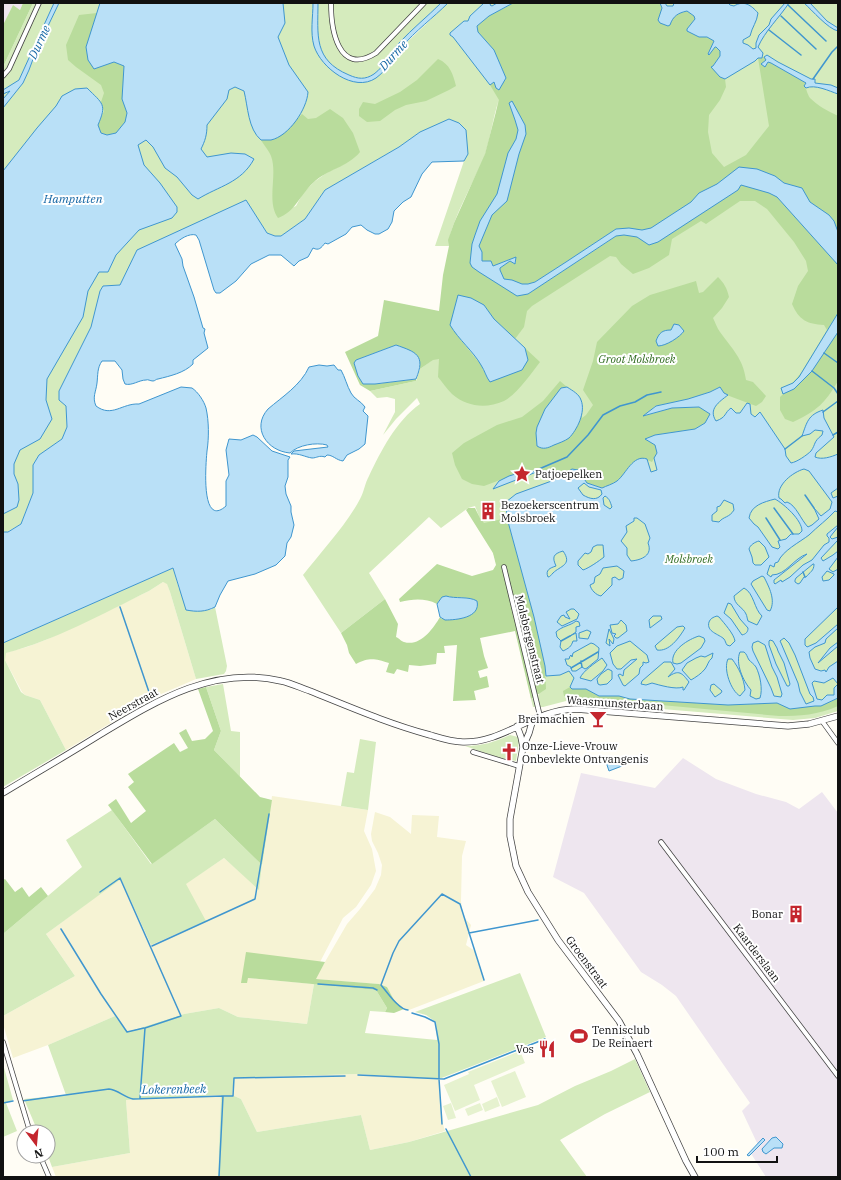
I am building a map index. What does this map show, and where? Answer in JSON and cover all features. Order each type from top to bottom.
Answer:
[{"type":"street","points":[[3,76],[9,69],[39,3]]},
{"type":"street","points":[[331,3],[333,32],[339,49],[353,59],[370,57],[376,53],[424,3]]},
{"type":"street","name":"Molsbergenstraat","points":[[504,567],[540,716]]},
{"type":"street","name":"Neerstraat","points":[[3,793],[144,708],[196,685],[229,678],[256,678],[287,682]]},
{"type":"street","name":"Waasmunsterbaan","points":[[287,682],[402,727],[449,740],[463,742],[494,738],[540,716],[562,709],[788,726],[799,726],[838,716]]},
{"type":"street","name":"Groenstraat","points":[[533,719],[523,747],[510,819],[510,836],[516,866],[528,892],[558,940],[619,1021],[637,1054],[686,1161],[695,1177]]},
{"type":"street","points":[[822,721],[838,743]]},
{"type":"street","name":"Groenstraat","points":[[517,726],[523,747]]},
{"type":"street","points":[[473,752],[519,766]]},
{"type":"street","name":"Kaarderslaan","points":[[661,842],[838,1076]]},
{"type":"street","points":[[3,1042],[28,1124]]},
{"type":"street","points":[[43,1164],[49,1177]]},
{"type":"shaded area","points":[[3,3],[23,3],[20,10],[13,5],[3,25]]},
{"type":"shaded area","points":[[163,582],[167,583],[196,679],[152,698],[66,750],[40,700],[25,695],[22,692],[5,660],[5,653],[48,639],[149,591]]},
{"type":"shaded area","points":[[683,758],[716,779],[756,794],[786,802],[799,809],[822,792],[838,813],[838,1177],[766,1177],[750,1152],[758,1145],[742,1111],[750,1103],[676,996],[641,972],[584,893],[553,877],[581,773],[655,788]]},
{"type":"shaded area","points":[[272,796],[368,810],[364,831],[372,849],[376,871],[371,885],[356,907],[343,918],[320,962],[246,953],[248,978],[314,984],[307,1024],[238,1017],[219,1008],[184,1014],[126,1032],[115,1016],[48,1045],[13,1058],[3,1024],[3,1016],[75,976],[46,934],[121,878],[151,945],[185,884],[224,858],[259,889]]},
{"type":"shaded area","points":[[375,812],[390,817],[411,834],[412,815],[439,816],[437,837],[466,841],[462,856],[461,901],[463,916],[471,925],[466,945],[475,951],[484,981],[409,1010],[404,1009],[394,1000],[387,987],[379,984],[315,979],[347,924],[375,889],[381,875],[382,865],[372,841],[371,834]]},
{"type":"shaded area","points":[[356,1074],[439,1079],[445,1131],[409,1142],[370,1150],[361,1115],[257,1132],[241,1099],[232,1095],[233,1078]]},
{"type":"shaded area","points":[[221,1095],[218,1177],[56,1177],[52,1167],[130,1153],[126,1100]]},
{"type":"green space","points":[[23,3],[33,3],[3,67],[3,25],[13,5],[20,10]]},
{"type":"green space","points":[[33,3],[54,3],[19,80],[3,99],[3,67]]},
{"type":"green space","name":"Groot Molsbroek","points":[[59,3],[313,3],[314,46],[339,75],[367,82],[388,65],[402,47],[448,3],[838,3],[838,711],[815,718],[793,720],[566,701],[543,707],[533,707],[531,699],[539,695],[528,644],[475,506],[468,508],[441,528],[429,517],[369,573],[385,599],[341,633],[303,575],[341,528],[355,508],[374,466],[396,428],[411,411],[420,404],[417,398],[396,419],[383,435],[395,412],[395,399],[387,397],[377,398],[370,391],[416,381],[420,369],[431,361],[480,205],[498,102],[485,155],[457,215],[449,246],[435,246],[468,153],[420,132],[399,147],[325,190],[305,219],[281,236],[275,236],[267,233],[246,201],[138,250],[120,285],[103,286],[100,291],[91,327],[59,391],[66,406],[67,427],[62,439],[39,455],[33,465],[33,493],[21,524],[7,532],[3,532],[3,108],[23,83],[36,51]],"holes":[[[344,164],[325,174],[303,193],[296,206],[286,210],[326,168]]]},
{"type":"green space","points":[[318,3],[441,3],[399,43],[378,71],[371,76],[358,78],[337,69],[323,54],[317,26]]},
{"type":"green space","points":[[513,3],[660,3],[670,25],[676,15],[687,11],[694,16],[695,19],[687,29],[714,41],[708,54],[715,47],[720,51],[720,56],[713,66],[711,66],[720,77],[725,79],[726,87],[720,100],[709,115],[708,132],[712,153],[724,167],[746,155],[769,126],[758,58],[764,57],[766,59],[765,66],[768,62],[771,63],[806,83],[804,86],[810,98],[820,106],[838,116],[838,381],[820,406],[793,422],[785,419],[780,410],[780,397],[783,394],[781,388],[787,389],[801,373],[827,330],[824,325],[813,324],[804,320],[792,304],[798,286],[808,271],[806,261],[794,242],[767,209],[755,201],[740,201],[706,224],[701,221],[672,239],[669,255],[649,268],[633,274],[621,264],[616,257],[610,256],[532,306],[527,311],[524,327],[515,339],[494,319],[484,305],[456,334],[481,365],[487,378],[528,360],[525,348],[540,362],[519,389],[504,401],[497,404],[484,406],[464,402],[452,394],[438,377],[439,359],[433,360],[420,369],[419,358],[396,345],[356,360],[376,384],[416,379],[416,381],[370,391],[360,385],[345,352],[378,336],[384,300],[439,311],[443,275],[449,246],[448,240],[454,223],[485,154],[499,100],[490,85],[494,81],[495,83],[505,81],[506,78],[494,50],[478,32],[477,26],[489,16]],"holes":[[[616,229],[616,236],[528,294],[517,296],[471,253],[481,252],[482,261],[488,261],[493,266],[516,257],[516,263],[510,261],[500,268],[501,274],[504,279],[521,284],[527,284],[540,279]]]},
{"type":"green space","points":[[97,13],[90,37],[94,69],[114,62],[124,66],[122,99],[127,113],[125,122],[116,133],[107,135],[101,133],[98,125],[104,111],[101,102],[104,93],[101,85],[68,60],[66,45],[79,15]]},
{"type":"green space","points":[[438,59],[448,67],[456,86],[426,101],[406,105],[395,110],[380,121],[367,122],[359,116],[359,109],[363,102],[375,104],[400,92],[417,80]]},
{"type":"green space","points":[[330,109],[343,118],[353,133],[360,152],[343,165],[324,175],[313,183],[289,212],[278,218],[272,196],[273,163],[270,154],[261,140],[274,137],[284,132],[302,114],[308,119],[316,118]]},
{"type":"green space","points":[[718,277],[725,286],[729,297],[713,318],[719,330],[740,360],[745,372],[746,380],[753,382],[766,396],[762,402],[756,406],[724,394],[719,387],[710,392],[688,399],[655,406],[644,416],[672,408],[699,407],[710,414],[705,423],[695,429],[655,435],[646,439],[655,445],[657,453],[652,462],[640,459],[635,461],[617,481],[602,488],[587,483],[578,470],[572,469],[557,479],[545,476],[539,469],[532,472],[521,472],[484,486],[472,484],[462,479],[455,465],[452,453],[464,443],[497,425],[522,417],[543,401],[560,381],[567,387],[561,388],[536,433],[537,446],[579,422],[582,413],[582,418],[586,415],[593,405],[583,390],[593,361],[597,342],[632,306],[650,295],[696,281],[699,293],[703,292]]},
{"type":"green space","points":[[468,508],[475,508],[484,523],[507,518],[534,617],[545,666],[546,689],[531,699],[515,631],[480,638],[488,668],[478,671],[480,678],[487,676],[489,687],[474,691],[476,700],[453,701],[457,645],[444,646],[445,653],[437,653],[436,664],[420,666],[409,665],[408,672],[397,669],[394,674],[386,672],[389,663],[380,660],[372,659],[356,664],[349,653],[341,633],[385,599],[398,624],[396,637],[403,642],[415,642],[430,632],[440,617],[442,619],[477,601],[469,598],[442,597],[437,604],[419,600],[400,602],[399,599],[437,564],[472,576],[493,570],[496,565],[493,553],[466,510]]},
{"type":"green space","points":[[173,568],[179,589],[210,610],[215,607],[227,666],[224,674],[196,679],[170,592],[167,584],[163,582],[149,591],[79,626],[25,648],[6,653],[5,660],[21,692],[25,695],[40,700],[66,750],[3,787],[3,643]]},
{"type":"green space","points":[[223,684],[231,731],[240,732],[240,777],[214,750],[221,731],[206,687]]},
{"type":"green space","points":[[206,687],[221,731],[214,750],[260,797],[272,800],[262,865],[215,819],[152,864],[108,805],[116,799],[131,823],[146,811],[128,787],[134,782],[128,774],[174,743],[180,752],[188,748],[179,733],[186,729],[192,741],[205,739],[213,731],[198,689]]},
{"type":"green space","points":[[570,687],[572,689],[586,689],[599,696],[619,696],[630,699],[728,705],[777,703],[783,705],[821,706],[838,698],[838,706],[809,714],[779,716],[564,696],[563,691]]},
{"type":"green space","points":[[510,735],[518,737],[519,741],[516,761],[500,758],[465,746],[488,743]]},
{"type":"green space","points":[[360,739],[376,742],[368,810],[341,806],[347,772],[354,773]]},
{"type":"green space","points":[[112,810],[151,864],[215,819],[262,865],[259,890],[224,858],[186,884],[206,921],[151,945],[121,879],[46,934],[75,976],[3,1016],[3,934],[82,867],[66,840]]},
{"type":"green space","points":[[5,879],[15,892],[22,887],[29,897],[41,887],[48,896],[3,934],[3,880]]},
{"type":"green space","points":[[246,952],[325,962],[316,979],[379,984],[387,987],[394,1000],[404,1009],[394,1013],[385,1012],[387,1008],[376,990],[248,978],[247,983],[241,983]]},
{"type":"green space","points":[[520,973],[546,1037],[439,1079],[356,1074],[234,1078],[232,1095],[241,1099],[257,1132],[361,1115],[370,1150],[409,1142],[538,1105],[575,1086],[635,1059],[650,1092],[605,1114],[560,1140],[587,1177],[218,1177],[221,1095],[126,1100],[130,1153],[52,1167],[51,1164],[56,1164],[56,1124],[35,1124],[24,1099],[66,1095],[48,1045],[115,1016],[127,1032],[184,1014],[219,1008],[238,1017],[307,1024],[314,984],[376,990],[387,1008],[385,1012],[370,1011],[365,1033],[437,1040],[436,1022],[426,1015],[415,1012]]},
{"type":"green space","points":[[520,1051],[525,1063],[474,1085],[480,1100],[455,1111],[444,1085],[469,1074],[468,1072]]},
{"type":"green space","points":[[3,1064],[13,1100],[6,1103],[16,1131],[3,1137]]},
{"type":"green space","points":[[515,1071],[526,1097],[502,1107],[491,1081]]},
{"type":"green space","points":[[497,1097],[500,1106],[485,1112],[482,1104]]},
{"type":"green space","points":[[451,1103],[456,1118],[448,1120],[443,1106]]},
{"type":"green space","points":[[480,1103],[483,1110],[468,1116],[465,1109]]},
{"type":"water","name":"Durme","points":[[54,3],[59,3],[36,51],[23,83],[3,108],[3,99],[10,91],[3,94],[3,90],[19,80]]},
{"type":"water","name":"Hamputten","points":[[100,3],[283,3],[285,23],[278,37],[289,65],[308,92],[307,99],[301,114],[290,128],[278,137],[271,140],[261,140],[253,130],[244,91],[235,87],[229,90],[227,99],[207,125],[206,138],[201,149],[207,157],[231,153],[245,154],[254,159],[243,174],[236,179],[198,199],[192,195],[177,177],[165,168],[153,147],[146,140],[138,145],[144,165],[160,183],[177,207],[177,212],[172,218],[139,230],[116,255],[108,272],[99,272],[88,291],[83,317],[47,379],[46,400],[52,419],[40,439],[20,450],[14,464],[14,474],[18,484],[19,500],[17,507],[3,514],[3,171],[56,106],[62,96],[75,89],[87,88],[100,101],[103,108],[98,125],[101,133],[107,135],[116,133],[125,122],[127,113],[122,99],[124,66],[114,62],[94,69],[88,60],[86,47]]},
{"type":"water","name":"Durme","points":[[313,3],[318,3],[318,36],[323,54],[337,69],[352,76],[362,78],[371,76],[378,71],[399,43],[409,33],[441,3],[448,3],[407,41],[380,75],[367,82],[358,82],[339,76],[331,70],[318,54],[314,46],[312,35]]},
{"type":"water","points":[[484,3],[491,3],[490,5],[492,6],[497,3],[513,3],[489,16],[477,26],[478,32],[494,50],[506,78],[499,90],[496,88],[494,82],[490,85],[450,35],[450,33],[464,21],[468,21],[470,16]]},
{"type":"water","points":[[660,3],[665,3],[667,6],[673,6],[674,3],[728,3],[734,6],[741,3],[747,4],[758,13],[750,36],[743,40],[743,43],[753,49],[756,48],[759,35],[769,25],[771,19],[785,3],[789,3],[768,30],[758,47],[763,53],[762,58],[758,58],[725,79],[720,77],[711,67],[720,56],[720,51],[716,47],[709,55],[708,54],[714,41],[707,37],[699,37],[687,31],[695,19],[694,16],[687,11],[676,15],[668,26],[660,23],[658,20],[662,8]]},
{"type":"water","points":[[804,3],[810,3],[827,21],[838,28],[838,31],[834,30],[825,23]]},
{"type":"water","points":[[767,55],[811,79],[815,79],[815,83],[831,85],[838,88],[838,94],[818,87],[806,88],[804,86],[806,83],[771,63],[768,62],[765,67],[761,64],[766,60],[764,57]]},
{"type":"water","points":[[512,101],[525,125],[526,134],[519,154],[507,201],[492,215],[479,246],[482,252],[482,261],[491,261],[493,266],[516,257],[515,264],[510,261],[500,268],[504,279],[522,284],[535,282],[616,229],[629,228],[642,230],[651,228],[691,202],[699,193],[717,184],[739,167],[757,169],[775,176],[784,183],[802,188],[810,202],[829,215],[834,221],[838,232],[838,265],[777,197],[769,193],[741,185],[738,190],[658,242],[649,245],[637,237],[624,235],[616,236],[528,294],[517,296],[479,272],[472,267],[470,263],[472,244],[480,221],[497,194],[508,153],[516,139],[518,130],[509,103]]},
{"type":"water","points":[[449,119],[459,123],[466,130],[468,154],[464,161],[432,162],[422,174],[411,197],[403,202],[394,211],[392,222],[388,229],[379,234],[375,234],[367,230],[361,225],[352,227],[346,234],[328,244],[325,243],[317,249],[313,248],[308,257],[299,261],[294,266],[281,255],[269,255],[251,264],[236,281],[220,293],[216,293],[214,290],[199,240],[196,235],[188,236],[179,240],[175,244],[182,259],[203,328],[205,329],[204,333],[208,348],[193,360],[193,364],[185,370],[154,381],[147,380],[125,384],[122,370],[115,361],[102,361],[99,366],[94,400],[96,406],[107,411],[133,404],[139,404],[181,387],[192,388],[199,394],[205,405],[208,418],[206,491],[208,502],[212,509],[218,511],[226,506],[226,481],[229,475],[226,450],[229,439],[241,440],[253,435],[272,451],[290,457],[288,460],[288,477],[285,486],[286,494],[291,506],[294,525],[291,537],[287,543],[285,556],[276,565],[255,574],[228,581],[215,607],[208,610],[186,610],[173,568],[3,643],[3,532],[8,532],[21,524],[33,493],[33,465],[39,455],[62,439],[67,427],[66,406],[59,400],[59,391],[91,327],[100,291],[103,286],[120,285],[137,250],[246,200],[267,233],[275,236],[281,236],[305,219],[325,190],[399,147],[420,132]]},
{"type":"water","points":[[458,295],[471,298],[484,305],[494,319],[525,348],[528,360],[522,370],[490,382],[478,360],[450,325]]},
{"type":"water","points":[[838,313],[838,332],[812,371],[794,389],[783,394],[781,388],[793,383],[799,377]]},
{"type":"water","points":[[674,324],[679,325],[684,331],[672,341],[658,346],[656,341],[658,336],[663,331],[671,330]]},
{"type":"water","points":[[396,345],[409,350],[417,356],[420,365],[416,379],[363,384],[358,376],[354,363],[356,360]]},
{"type":"water","points":[[334,365],[338,370],[341,370],[351,393],[365,407],[363,411],[368,416],[365,444],[347,455],[343,461],[329,455],[325,457],[321,456],[312,458],[291,454],[294,451],[328,447],[327,445],[323,444],[302,446],[290,453],[282,451],[274,448],[268,443],[261,431],[263,416],[268,409],[296,385],[309,367]]},
{"type":"water","points":[[567,387],[577,394],[581,400],[582,415],[578,426],[572,435],[566,440],[548,448],[539,447],[537,446],[536,433],[545,409],[561,388]]},
{"type":"water","name":"Molsbroek","points":[[720,387],[724,393],[728,395],[718,403],[714,409],[713,413],[716,421],[722,418],[731,408],[736,413],[740,413],[747,403],[750,404],[751,414],[755,417],[760,412],[785,449],[786,456],[791,463],[799,460],[809,453],[813,449],[817,439],[822,435],[823,431],[815,430],[810,434],[802,436],[807,423],[814,414],[823,410],[824,418],[834,437],[816,453],[815,457],[824,458],[838,454],[838,488],[831,493],[833,498],[838,496],[838,512],[835,511],[809,535],[787,550],[778,562],[775,563],[774,567],[770,565],[767,574],[771,577],[772,575],[782,572],[802,556],[807,554],[774,580],[774,583],[775,584],[781,580],[782,582],[790,577],[803,565],[812,560],[824,545],[829,542],[827,534],[838,525],[830,537],[832,539],[838,537],[838,540],[821,558],[823,561],[838,551],[838,557],[829,569],[833,572],[838,569],[838,607],[805,639],[805,645],[807,647],[816,643],[838,624],[838,628],[826,639],[825,643],[815,647],[809,652],[815,669],[821,671],[825,670],[826,672],[829,667],[838,661],[838,684],[838,698],[821,706],[790,709],[777,703],[728,705],[630,699],[619,696],[599,696],[586,689],[572,689],[570,687],[574,678],[569,671],[560,675],[546,676],[534,617],[507,518],[506,502],[516,494],[557,479],[572,469],[578,470],[587,483],[602,488],[617,481],[638,459],[647,459],[651,472],[657,470],[654,458],[657,453],[655,445],[645,439],[655,435],[695,429],[705,423],[710,414],[699,407],[672,408],[643,416],[656,406],[688,399]],"holes":[[[804,469],[809,471],[832,502],[830,509],[821,516],[814,508],[819,519],[808,527],[796,509],[779,498],[780,488],[790,476]],[[584,483],[589,487],[601,490],[602,494],[598,498],[588,498],[583,495],[578,488]],[[605,496],[609,499],[612,507],[610,509],[604,505],[603,498]],[[775,499],[796,517],[802,531],[799,534],[791,534],[786,539],[778,541],[780,547],[778,549],[772,547],[758,527],[749,518],[752,510],[759,505]],[[724,500],[733,504],[734,510],[732,513],[719,522],[712,521],[712,515],[717,511],[717,507],[720,506]],[[634,518],[637,518],[645,524],[650,538],[648,543],[648,554],[643,558],[631,561],[627,555],[627,548],[621,541],[627,532],[626,526],[634,521]],[[759,541],[765,547],[769,557],[761,565],[755,565],[753,563],[749,549],[753,544]],[[597,545],[603,545],[604,557],[583,570],[578,565],[578,561],[585,553],[588,554],[591,552],[593,547]],[[563,551],[567,559],[564,565],[548,577],[548,571],[556,566],[554,556]],[[814,564],[812,571],[798,584],[795,582],[796,578]],[[617,566],[624,571],[623,578],[619,580],[615,577],[612,578],[612,585],[601,596],[591,589],[590,585],[594,583],[595,577],[600,574],[603,568]],[[827,571],[834,575],[829,580],[823,581],[822,577]],[[762,576],[764,577],[771,594],[772,607],[770,611],[767,610],[751,584],[753,581]],[[744,588],[752,597],[759,613],[762,616],[757,625],[748,621],[745,612],[734,599],[734,596]],[[728,603],[731,604],[740,619],[748,628],[746,633],[742,635],[731,619],[724,613]],[[571,609],[574,609],[579,614],[577,619],[562,626],[557,622],[561,616],[564,615],[570,619],[566,612]],[[653,616],[661,616],[662,619],[650,628],[649,620]],[[717,616],[719,617],[731,632],[735,641],[730,646],[727,645],[722,637],[709,628],[709,622],[712,618]],[[621,620],[626,625],[627,631],[618,638],[614,636],[616,634],[612,633],[610,625],[618,624]],[[576,621],[579,622],[580,626],[576,627],[576,632],[570,636],[576,633],[577,641],[573,641],[570,647],[563,651],[560,647],[561,641],[557,637],[556,632]],[[683,626],[685,628],[670,647],[657,650],[655,646],[677,627]],[[609,629],[614,639],[613,644],[609,639],[610,646],[606,643]],[[587,630],[591,632],[588,639],[579,638],[579,633]],[[699,636],[704,638],[705,641],[701,648],[681,663],[673,663],[674,654],[681,646]],[[784,638],[789,643],[795,655],[814,701],[806,704],[800,692],[798,683],[780,641]],[[770,640],[773,641],[784,663],[790,684],[787,686],[776,664],[769,645]],[[630,641],[647,655],[649,662],[643,662],[639,674],[625,686],[618,675],[620,674],[623,676],[624,670],[637,659],[631,660],[621,669],[617,669],[613,664],[610,653],[617,646]],[[758,641],[765,645],[782,694],[781,697],[774,696],[753,651],[753,643]],[[591,643],[599,648],[598,659],[585,669],[582,667],[576,671],[572,671],[571,667],[567,665],[565,659],[569,659],[571,655],[572,657],[573,653]],[[740,652],[744,652],[756,667],[759,674],[761,682],[760,698],[756,699],[750,696],[751,690],[745,682],[738,661]],[[713,653],[712,658],[705,669],[691,680],[682,670],[687,663],[696,658],[701,656],[705,657]],[[602,658],[607,665],[603,671],[591,681],[580,678],[586,670]],[[728,659],[732,659],[744,682],[745,690],[740,696],[734,690],[726,668]],[[664,662],[671,662],[675,669],[668,677],[675,673],[680,673],[689,682],[684,690],[683,687],[672,688],[652,683],[646,685],[641,684],[642,681]],[[608,669],[612,671],[612,679],[607,684],[598,684],[597,679],[601,674]],[[833,678],[838,684],[834,688],[834,695],[827,695],[822,700],[817,699],[812,683],[814,681],[824,683]],[[714,684],[722,691],[715,697],[710,690],[711,685]]]},
{"type":"water","points":[[539,469],[539,471],[493,489],[499,481],[509,476],[522,472],[532,472]]},
{"type":"water","points":[[446,596],[474,599],[477,601],[477,607],[472,614],[467,617],[445,620],[440,617],[437,604],[442,597]]},
{"type":"water","points":[[838,642],[838,646],[818,663],[830,648]]},
{"type":"water","points":[[620,757],[622,766],[609,771],[606,762]]},
{"type":"water","points":[[776,1137],[783,1144],[782,1148],[774,1148],[766,1154],[763,1152],[762,1149],[772,1138]]},
{"type":"water","points":[[763,1138],[765,1140],[749,1156],[747,1155]]},
{"type":"waterway","points":[[788,5],[826,41]]},
{"type":"waterway","points":[[781,16],[816,49]]},
{"type":"waterway","points":[[769,30],[801,55]]},
{"type":"waterway","points":[[813,79],[838,46]]},
{"type":"waterway","points":[[824,353],[838,363]]},
{"type":"waterway","points":[[812,371],[834,388],[838,394]]},
{"type":"waterway","points":[[539,469],[567,457],[588,435],[603,415],[620,406],[635,402],[647,395],[661,392]]},
{"type":"waterway","points":[[823,412],[838,401]]},
{"type":"waterway","points":[[833,435],[838,432]]},
{"type":"waterway","points":[[785,449],[802,436]]},
{"type":"waterway","points":[[805,495],[814,508]]},
{"type":"waterway","points":[[774,508],[793,534]]},
{"type":"waterway","points":[[766,518],[780,540]]},
{"type":"waterway","points":[[803,572],[805,577]]},
{"type":"waterway","points":[[120,607],[150,695]]},
{"type":"waterway","points":[[561,641],[570,636]]},
{"type":"waterway","points":[[571,668],[598,652]]},
{"type":"waterway","points":[[581,661],[582,667]]},
{"type":"waterway","points":[[152,946],[255,899],[269,814]]},
{"type":"waterway","points":[[100,892],[120,878],[181,1016],[145,1028],[140,1098]]},
{"type":"waterway","points":[[408,1010],[397,1004],[381,985],[399,941],[442,894],[460,904],[484,980]]},
{"type":"waterway","points":[[469,933],[538,920]]},
{"type":"waterway","points":[[61,929],[101,994],[127,1032],[144,1028]]},
{"type":"waterway","points":[[318,984],[373,988],[377,990]]},
{"type":"waterway","points":[[412,1013],[435,1022],[439,1044],[439,1079],[442,1124]]},
{"type":"waterway","points":[[358,1075],[444,1079],[545,1039]]},
{"type":"waterway","points":[[223,1096],[233,1096],[234,1078],[345,1076]]},
{"type":"waterway","name":"Lokerenbeek","points":[[22,1101],[109,1089],[133,1099],[223,1096],[219,1177]]},
{"type":"waterway","name":"Lokerenbeek","points":[[3,1103],[13,1101]]},
{"type":"waterway","points":[[446,1129],[471,1177]]},
{"type":"place","name":"Patjoepelken","points":[[522,474]]},
{"type":"place","name":"Bezoekerscentrum Molsbroek","points":[[488,511]]},
{"type":"place","name":"Breimachien","points":[[598,719]]},
{"type":"place","name":"Onze-Lieve-Vrouw Onbevlekte Ontvangenis","points":[[509,752]]},
{"type":"place","name":"Bonar","points":[[796,914]]},
{"type":"place","name":"Tennisclub De Reinaert","points":[[579,1036]]},
{"type":"place","name":"Vos","points":[[547,1049]]}]
